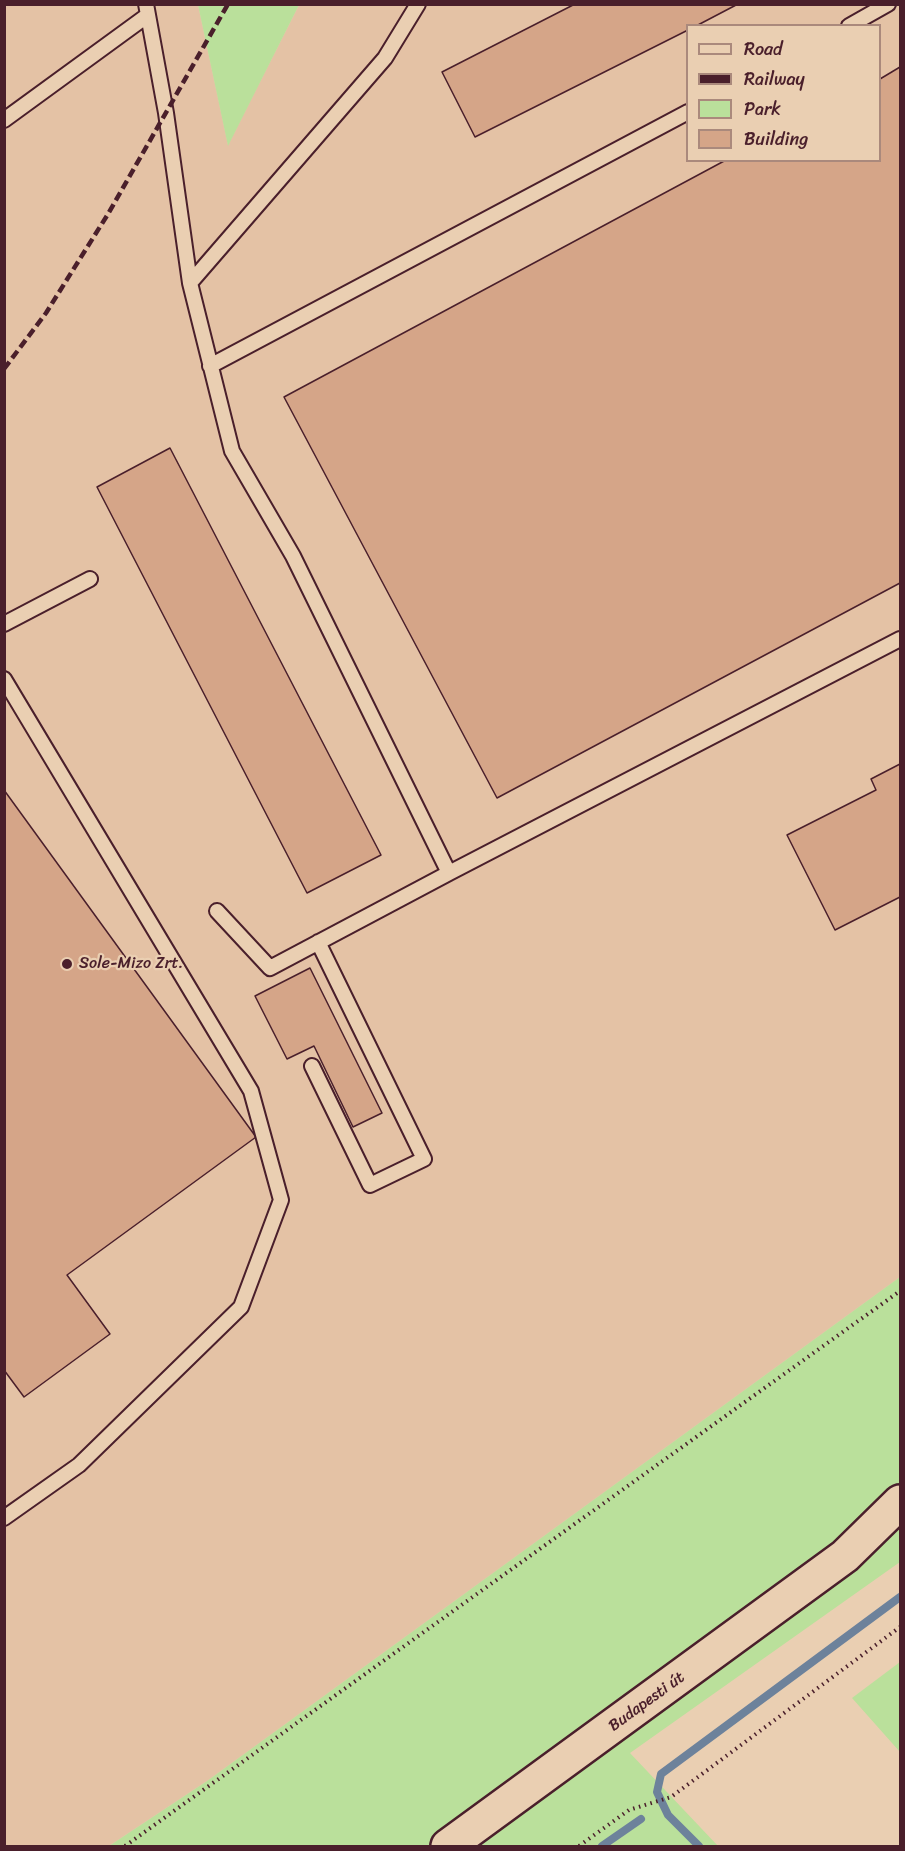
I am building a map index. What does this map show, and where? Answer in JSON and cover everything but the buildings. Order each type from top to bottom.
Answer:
[{"type":"main road","name":"Budapesti út","points":[[448,1846],[845,1556],[900,1502]]},
{"type":"main road","name":"Budapesti út","points":[[845,1556],[900,1530]]},
{"type":"lane","points":[[190,283],[385,58],[418,4]]},
{"type":"lane","points":[[853,24],[888,4]]},
{"type":"lane","points":[[4,120],[147,10],[166,113],[190,283],[232,451],[293,556],[449,873]]},
{"type":"lane","points":[[210,366],[686,113]]},
{"type":"lane","points":[[4,624],[90,579]]},
{"type":"lane","points":[[217,911],[270,968],[900,639]]},
{"type":"lane","points":[[4,679],[251,1091],[281,1200],[241,1307],[79,1465],[4,1518]]},
{"type":"lane","points":[[312,1066],[370,1185],[424,1159],[318,942]]},
{"type":"path","points":[[125,1846],[900,1291]]},
{"type":"path","points":[[579,1846],[628,1810],[671,1797],[900,1627]]},
{"type":"shaded area","points":[[5,5],[198,5],[228,145],[299,5],[900,5],[900,1277],[207,1781],[109,1846],[5,1846]]},
{"type":"green space","points":[[198,5],[299,5],[228,146]]},
{"type":"green space","points":[[900,1277],[900,1562],[630,1753],[718,1846],[109,1846],[207,1781]]},
{"type":"green space","points":[[900,1662],[900,1752],[852,1698]]},
{"type":"waterway","points":[[699,1846],[668,1815],[657,1792],[661,1774],[900,1597]]},
{"type":"waterway","points":[[602,1846],[641,1819]]},
{"type":"railway","points":[[4,369],[46,313],[108,214],[228,4]]},
{"type":"place","name":"Sole-Mizo Zrt.","points":[[67,964]]}]
